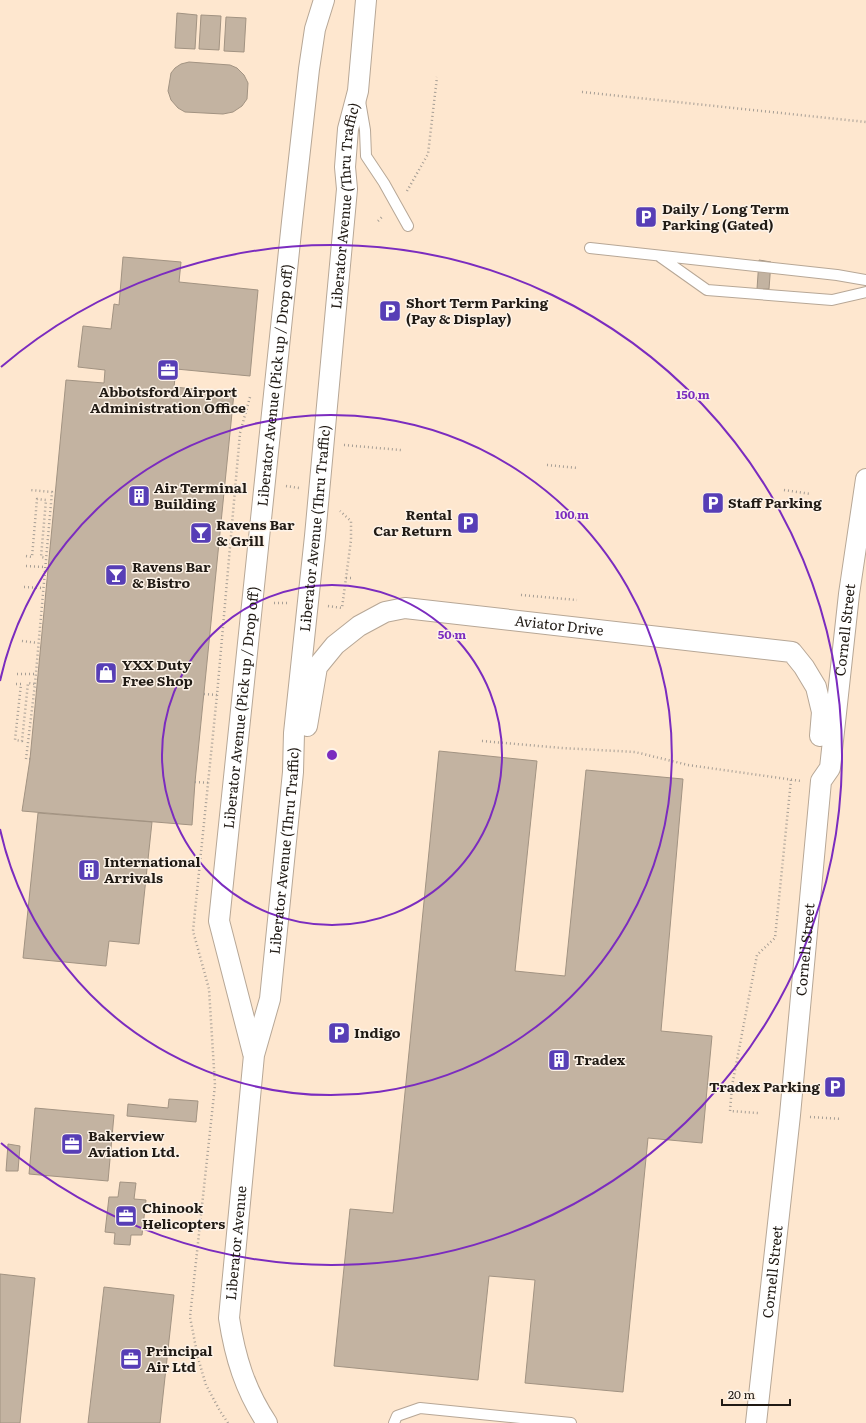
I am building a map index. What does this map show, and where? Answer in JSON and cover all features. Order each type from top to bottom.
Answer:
[{"type":"street","name":"Liberator Avenue (Pick up / Drop off)","points":[[254,1055],[220,921],[308,84],[315,29],[324,0]]},
{"type":"street","name":"Liberator Avenue (Thru Traffic)","points":[[254,1055],[270,999],[294,772],[294,733],[315,536],[347,189],[345,159],[348,128],[358,91],[366,0]]},
{"type":"street","name":"Cornell Street","points":[[756,1423],[790,1115],[812,781],[830,768],[849,594],[866,478]]},
{"type":"street","name":"Aviator Drive","points":[[294,772],[304,739],[317,667],[335,645],[359,626],[385,612],[405,608],[792,652],[804,667],[816,687],[822,712],[818,764],[812,781]]},
{"type":"street","name":"Liberator Avenue","points":[[254,1055],[229,1318],[234,1347],[241,1371],[250,1395],[267,1423]]},
{"type":"lane","points":[[358,91],[365,130],[366,156],[384,183],[408,226]]},
{"type":"lane","points":[[590,248],[830,274],[866,280]]},
{"type":"lane","points":[[658,255],[707,290],[832,300],[866,292]]},
{"type":"lane","points":[[394,1423],[397,1416],[420,1408],[571,1423]]},
{"type":"path","points":[[378,221],[396,205],[407,190],[428,154],[437,77]]},
{"type":"path","points":[[582,92],[866,122]]},
{"type":"path","points":[[228,1423],[206,1385],[198,1358],[190,1317],[215,1085],[209,989],[193,931],[218,688],[240,433]]},
{"type":"path","points":[[343,445],[401,450]]},
{"type":"path","points":[[547,465],[578,468]]},
{"type":"path","points":[[30,490],[52,492],[35,684],[26,759],[30,759]]},
{"type":"path","points":[[784,490],[811,494]]},
{"type":"path","points":[[26,556],[32,557],[37,499],[46,500],[41,557],[46,558]]},
{"type":"path","points":[[26,566],[45,568]]},
{"type":"path","points":[[346,578],[353,578]]},
{"type":"path","points":[[24,587],[43,588]]},
{"type":"path","points":[[521,595],[578,600]]},
{"type":"path","points":[[22,641],[38,642]]},
{"type":"path","points":[[18,674],[35,674]]},
{"type":"path","points":[[16,684],[21,684],[15,740],[22,741],[28,683],[35,684]]},
{"type":"path","points":[[482,741],[562,748],[636,752],[688,765],[791,780],[812,781]]},
{"type":"path","points":[[758,1113],[730,1111],[732,1086],[757,955],[775,938],[791,780]]},
{"type":"path","points":[[708,1084],[732,1086]]},
{"type":"path","points":[[804,1116],[841,1118]]},
{"type":"shaded area","points":[[0,0],[866,0],[866,1423],[0,1423]]},
{"type":"building","points":[[177,13],[197,15],[195,49],[175,48]]},
{"type":"building","points":[[201,15],[221,16],[219,50],[199,49]]},
{"type":"building","points":[[226,17],[246,18],[244,52],[224,51]]},
{"type":"building","points":[[189,62],[230,65],[237,68],[244,75],[248,83],[247,99],[242,106],[233,112],[223,114],[185,112],[178,108],[171,100],[168,91],[171,73],[181,64]]},
{"type":"building","name":"Air Terminal Building","points":[[123,257],[181,262],[179,282],[258,290],[250,376],[176,369],[174,387],[234,393],[192,825],[22,811],[30,759],[66,380],[104,383],[105,370],[78,367],[83,326],[111,329],[114,304],[119,305]]},
{"type":"building","points":[[759,260],[771,262],[769,289],[757,289]]},
{"type":"building","name":"Tradex","points":[[439,751],[537,761],[515,971],[565,976],[586,770],[683,779],[661,1031],[712,1036],[702,1143],[648,1138],[623,1392],[525,1383],[535,1280],[489,1276],[478,1380],[334,1366],[350,1209],[393,1213]]},
{"type":"building","name":"International Arrivals","points":[[38,813],[152,822],[139,944],[109,941],[106,966],[23,958]]},
{"type":"building","points":[[169,1099],[198,1101],[196,1122],[127,1116],[128,1104],[168,1108]]},
{"type":"building","name":"Bakerview Aviation Ltd.","points":[[35,1108],[114,1115],[108,1181],[29,1174]]},
{"type":"building","points":[[8,1144],[20,1146],[18,1171],[6,1171]]},
{"type":"building","name":"Chinook Helicopters","points":[[120,1182],[136,1183],[134,1199],[146,1200],[142,1235],[131,1235],[130,1245],[114,1244],[115,1233],[105,1232],[109,1197],[118,1197]]},
{"type":"building","points":[[0,1274],[35,1278],[20,1423],[0,1423]]},
{"type":"building","name":"Principal Air Ltd","points":[[104,1287],[174,1295],[160,1423],[88,1423]]},
{"type":"place","name":"Daily / Long Term Parking (Gated)","points":[[646,217]]},
{"type":"place","name":"Short Term Parking (Pay & Display)","points":[[390,311]]},
{"type":"place","name":"Abbotsford Airport Administration Office","points":[[168,370]]},
{"type":"place","name":"Air Terminal Building","points":[[139,496]]},
{"type":"place","name":"Staff Parking","points":[[713,503]]},
{"type":"place","name":"Rental Car Return","points":[[468,523]]},
{"type":"place","name":"Ravens Bar & Grill","points":[[201,533]]},
{"type":"place","name":"Ravens Bar & Bistro","points":[[116,575]]},
{"type":"place","name":"YXX Duty Free Shop","points":[[106,673]]},
{"type":"place","name":"International Arrivals","points":[[89,870]]},
{"type":"place","name":"Indigo","points":[[339,1033]]},
{"type":"place","name":"Tradex","points":[[559,1060]]},
{"type":"place","name":"Tradex Parking","points":[[835,1087]]},
{"type":"place","name":"Bakerview Aviation Ltd.","points":[[72,1144]]},
{"type":"place","name":"Chinook Helicopters","points":[[126,1216]]},
{"type":"place","name":"Principal Air Ltd","points":[[131,1359]]}]
